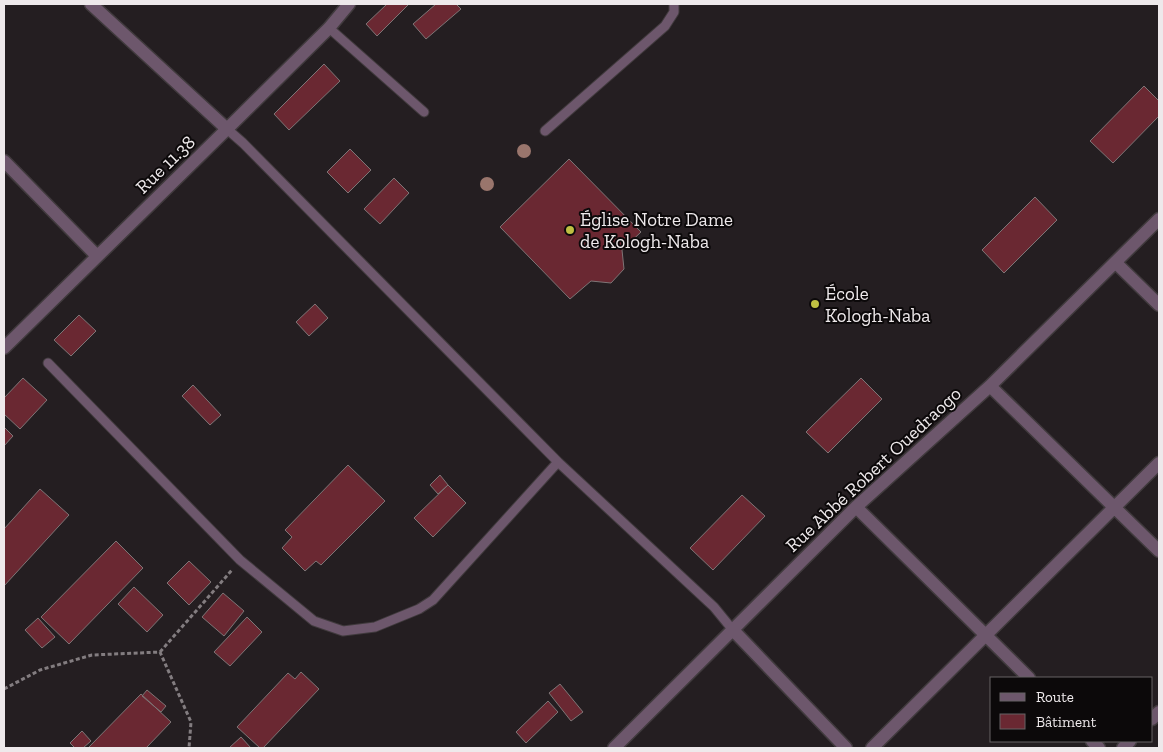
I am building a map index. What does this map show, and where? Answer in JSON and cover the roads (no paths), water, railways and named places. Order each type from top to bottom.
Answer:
[{"type":"street","points":[[91,4],[227,129]]},
{"type":"street","name":"Rue 11.38","points":[[4,348],[329,28],[349,4]]},
{"type":"street","points":[[4,161],[97,256]]},
{"type":"street","name":"Rue Abbé Robert Ouedraogo","points":[[614,748],[856,507],[990,386],[1159,219]]},
{"type":"street","points":[[1116,262],[1159,305]]},
{"type":"street","points":[[990,386],[1159,551]]},
{"type":"street","points":[[872,748],[1159,463]]},
{"type":"street","points":[[856,507],[1028,677]]},
{"type":"street","points":[[732,629],[846,748]]},
{"type":"lane","points":[[545,131],[665,26],[674,12],[674,4]]},
{"type":"lane","points":[[329,28],[424,112]]},
{"type":"lane","points":[[227,129],[558,462],[714,607],[732,629]]},
{"type":"lane","points":[[48,363],[240,560],[314,622],[343,631],[375,627],[433,600],[558,462]]},
{"type":"place","name":"Église Notre Dame de Kologh-Naba","points":[[570,230]]},
{"type":"place","name":"École Kologh-Naba","points":[[815,304]]}]
